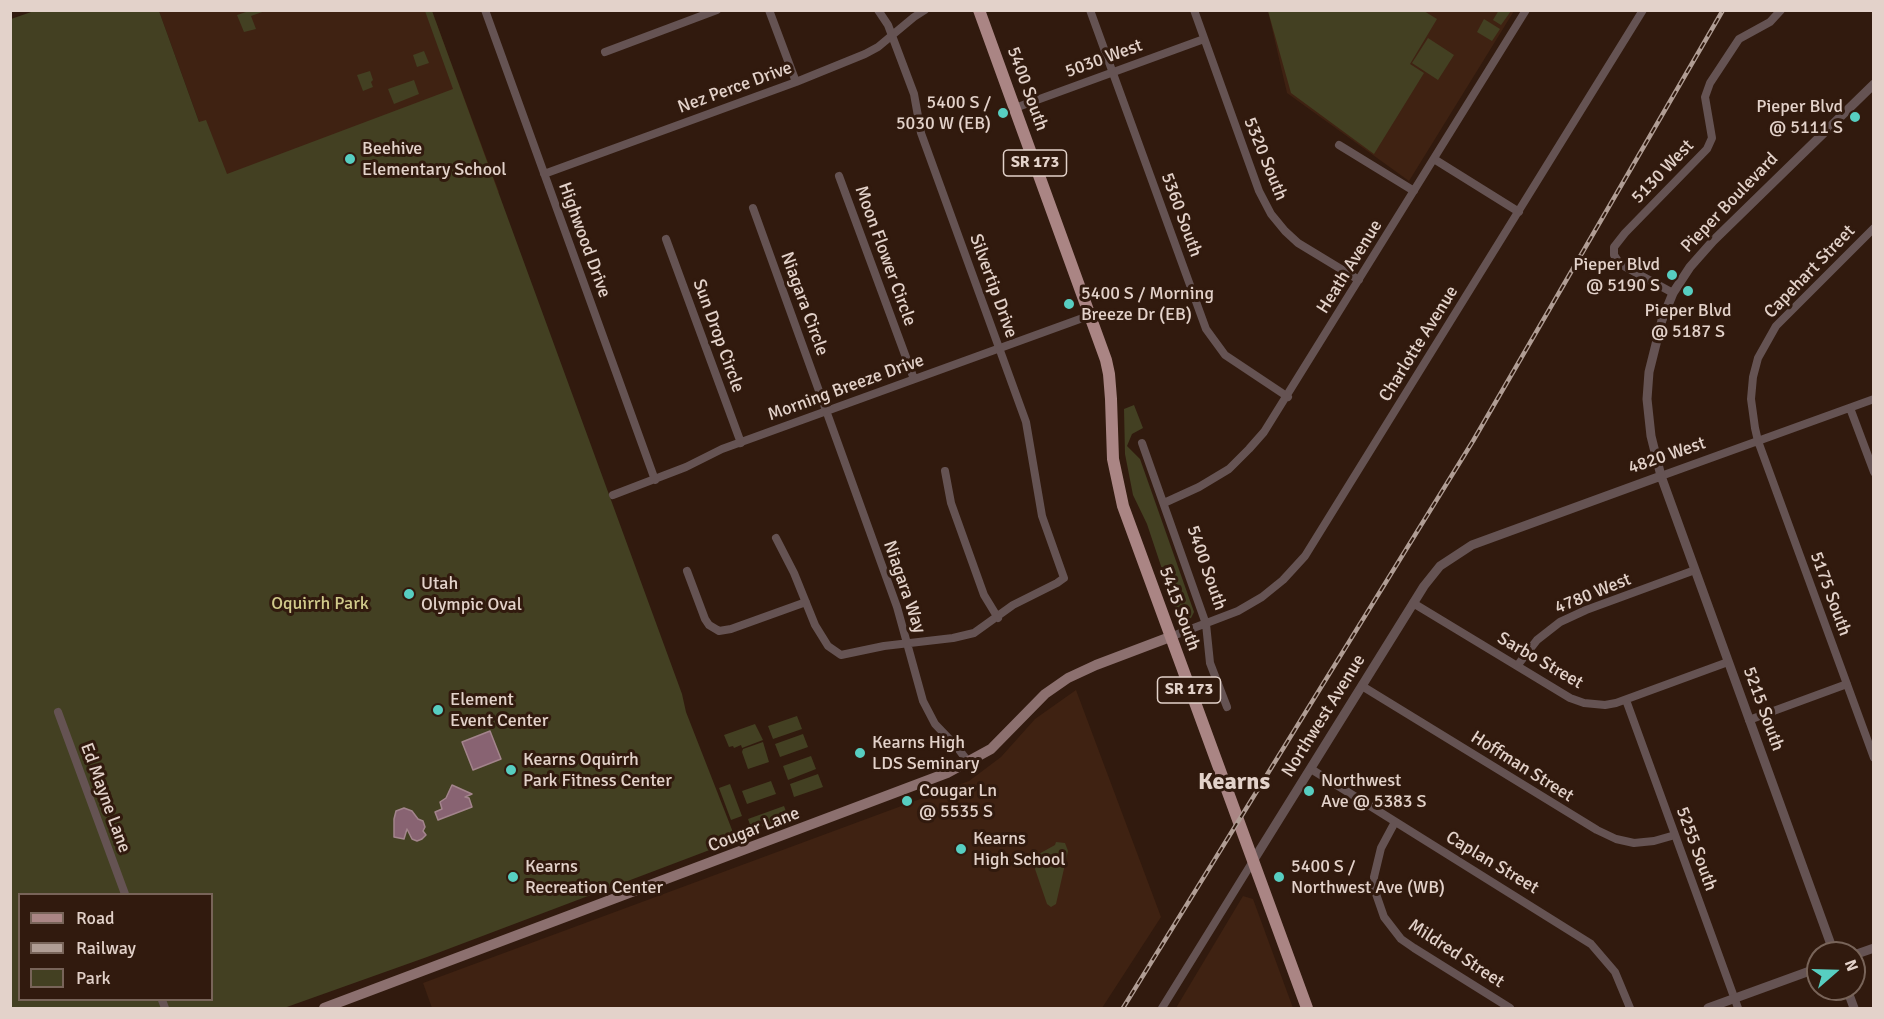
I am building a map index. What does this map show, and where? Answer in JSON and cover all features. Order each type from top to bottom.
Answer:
[{"type":"main road","name":"5400 South","points":[[979,10],[1091,315]]},
{"type":"main road","name":"5415 South","points":[[1091,315],[1109,374],[1113,459],[1117,485],[1170,638],[1307,1008]]},
{"type":"main road","name":"Cougar Lane","points":[[324,1008],[855,809],[969,763],[991,749],[1045,694],[1068,678],[1096,665],[1170,638]]},
{"type":"street","name":"Highwood Drive","points":[[485,10],[655,480]]},
{"type":"street","points":[[605,51],[717,10]]},
{"type":"street","points":[[769,10],[796,82]]},
{"type":"street","name":"Silvertip Drive","points":[[879,10],[893,36],[914,94],[921,133],[1026,422],[1042,516],[1064,578],[1013,605],[998,618]]},
{"type":"street","name":"Nez Perce Drive","points":[[544,174],[796,82],[865,54],[893,36],[925,10]]},
{"type":"street","name":"5360 South","points":[[1090,10],[1206,329],[1225,355],[1288,397]]},
{"type":"street","name":"5320 South","points":[[1194,10],[1259,191],[1271,214],[1298,243],[1359,280]]},
{"type":"street","name":"Heath Avenue","points":[[1164,503],[1199,487],[1229,469],[1250,450],[1288,397],[1526,10]]},
{"type":"street","name":"Charlotte Avenue","points":[[1170,638],[1238,611],[1262,597],[1283,580],[1305,556],[1643,10]]},
{"type":"street","name":"5130 West","points":[[1673,293],[1617,262],[1614,255],[1617,242],[1711,144],[1705,97],[1710,83],[1739,39],[1770,22],[1781,10]]},
{"type":"street","name":"5030 West","points":[[1015,108],[1204,39]]},
{"type":"street","name":"Pieper Boulevard","points":[[1661,476],[1651,436],[1647,399],[1649,372],[1659,328],[1673,293],[1690,267],[1713,241],[1872,88]]},
{"type":"street","points":[[1339,145],[1414,190]]},
{"type":"street","points":[[1434,159],[1519,212]]},
{"type":"street","name":"Moon Flower Circle","points":[[839,176],[914,380]]},
{"type":"street","name":"Niagara Circle","points":[[753,208],[827,411]]},
{"type":"street","name":"Capehart Street","points":[[1758,441],[1751,399],[1753,377],[1766,341],[1796,304],[1873,230]]},
{"type":"street","name":"Sun Drop Circle","points":[[666,239],[741,443]]},
{"type":"street","name":"Morning Breeze Drive","points":[[614,495],[741,443],[1091,315]]},
{"type":"street","name":"4820 West","points":[[1472,545],[1874,399]]},
{"type":"street","points":[[1850,408],[1874,472]]},
{"type":"street","name":"Niagara Way","points":[[827,411],[897,607],[928,715],[969,763]]},
{"type":"street","name":"5175 South","points":[[1758,441],[1874,758]]},
{"type":"street","name":"5400 South","points":[[1142,443],[1206,624],[1210,663],[1227,707]]},
{"type":"street","points":[[776,538],[820,634],[828,646],[841,655],[965,636],[982,629],[998,618],[987,602],[980,585],[951,503],[945,471]]},
{"type":"street","name":"5215 South","points":[[1661,476],[1830,941]]},
{"type":"street","name":"Northwest Avenue","points":[[1162,1008],[1240,886],[1253,861],[1424,586],[1440,566],[1472,545]]},
{"type":"street","name":"4780 West","points":[[1517,666],[1537,640],[1560,622],[1586,610],[1695,570]]},
{"type":"street","points":[[687,571],[705,619],[709,625],[719,631],[731,629],[806,602]]},
{"type":"street","name":"Sarbo Street","points":[[1413,603],[1570,699],[1584,704],[1605,705],[1626,700],[1728,662]]},
{"type":"street","points":[[1749,720],[1846,684]]},
{"type":"street","name":"Hoffman Street","points":[[1362,686],[1597,830],[1634,843],[1654,842],[1675,835]]},
{"type":"street","name":"5255 South","points":[[1626,700],[1736,1004]]},
{"type":"street","name":"Ed Mayne Lane","points":[[58,712],[125,893]]},
{"type":"street","name":"Caplan Street","points":[[1311,769],[1592,944],[1615,972],[1630,1008]]},
{"type":"street","name":"Mildred Street","points":[[1395,822],[1376,861],[1374,878],[1375,891],[1384,917],[1391,928],[1407,944],[1510,1008]]},
{"type":"street","points":[[1708,1008],[1736,1004],[1806,973]]},
{"type":"shaded area","name":"Beehive Elementary School","points":[[159,11],[432,11],[499,192],[257,282]]},
{"type":"shaded area","points":[[1268,11],[1514,11],[1409,181],[1287,93]]},
{"type":"shaded area","name":"Kearns High School","points":[[1076,690],[1161,917],[1102,1008],[432,1008],[423,983],[969,781],[1001,757],[1035,719]]},
{"type":"shaded area","points":[[490,731],[501,759],[473,770],[462,742]]},
{"type":"shaded area","points":[[452,785],[472,794],[465,797],[469,798],[472,807],[438,820],[435,812],[442,809],[440,802],[446,798]]},
{"type":"shaded area","points":[[404,808],[412,811],[418,819],[423,821],[425,827],[423,831],[426,835],[422,839],[417,841],[412,839],[407,829],[404,839],[394,837],[396,811]]},
{"type":"shaded area","points":[[1243,896],[1253,899],[1293,1008],[1176,1008]]},
{"type":"green space","points":[[1499,10],[1511,11],[1501,25],[1493,20]]},
{"type":"green space","name":"Oquirrh Park","points":[[34,11],[159,11],[199,122],[206,120],[227,174],[453,89],[425,11],[432,11],[682,694],[686,712],[736,840],[427,957],[284,1008],[11,1008],[11,19]]},
{"type":"green space","points":[[249,11],[265,11],[251,16],[256,29],[244,32],[237,15]]},
{"type":"green space","points":[[1268,11],[1424,11],[1437,19],[1410,64],[1424,73],[1374,154],[1291,93]]},
{"type":"green space","points":[[1484,19],[1500,29],[1492,41],[1477,32]]},
{"type":"green space","points":[[1428,38],[1454,55],[1438,80],[1412,63]]},
{"type":"green space","points":[[424,51],[429,63],[417,67],[413,55]]},
{"type":"green space","points":[[370,71],[373,87],[363,91],[357,75]]},
{"type":"green space","points":[[414,80],[419,94],[394,104],[388,89]]},
{"type":"green space","points":[[1134,405],[1143,428],[1132,434],[1127,446],[1140,459],[1194,612],[1191,618],[1184,620],[1178,617],[1147,524],[1133,495],[1125,454],[1124,409]]},
{"type":"green space","points":[[797,716],[802,729],[773,739],[768,726]]},
{"type":"green space","points":[[755,724],[763,740],[742,748],[741,745],[734,748],[729,747],[724,735]]},
{"type":"green space","points":[[803,734],[808,747],[780,757],[775,744]]},
{"type":"green space","points":[[763,742],[769,762],[748,769],[743,749]]},
{"type":"green space","points":[[811,756],[816,769],[788,780],[783,766]]},
{"type":"green space","points":[[818,774],[823,787],[794,797],[790,784]]},
{"type":"green space","points":[[771,781],[776,794],[747,804],[742,791]]},
{"type":"green space","points":[[730,784],[742,816],[731,820],[719,788]]},
{"type":"green space","points":[[784,806],[788,817],[752,830],[748,819]]},
{"type":"green space","points":[[1056,842],[1065,843],[1068,851],[1056,904],[1051,907],[1047,904],[1035,869],[1037,855],[1055,845]]},
{"type":"railway","points":[[1123,1008],[1473,441],[1723,10]]},
{"type":"place","name":"5400 S / 5030 W (EB)","points":[[1003,113]]},
{"type":"place","name":"Pieper Blvd @ 5111 S","points":[[1855,117]]},
{"type":"place","name":"Beehive Elementary School","points":[[350,159]]},
{"type":"place","name":"Pieper Blvd @ 5190 S","points":[[1672,275]]},
{"type":"place","name":"Pieper Blvd @ 5187 S","points":[[1688,291]]},
{"type":"place","name":"5400 S / Morning Breeze Dr (EB)","points":[[1069,304]]},
{"type":"place","name":"Utah Olympic Oval","points":[[409,594]]},
{"type":"place","name":"Element Event Center","points":[[438,710]]},
{"type":"place","name":"Kearns High LDS Seminary","points":[[860,753]]},
{"type":"place","name":"Kearns Oquirrh Park Fitness Center","points":[[511,770]]},
{"type":"place","name":"Northwest Ave @ 5383 S","points":[[1309,791]]},
{"type":"place","name":"Cougar Ln @ 5535 S","points":[[907,801]]},
{"type":"place","name":"Kearns High School","points":[[961,849]]},
{"type":"place","name":"Kearns Recreation Center","points":[[513,877]]},
{"type":"place","name":"5400 S / Northwest Ave (WB)","points":[[1279,877]]},
{"type":"district","name":"Kearns","points":[[1234,783]]}]
